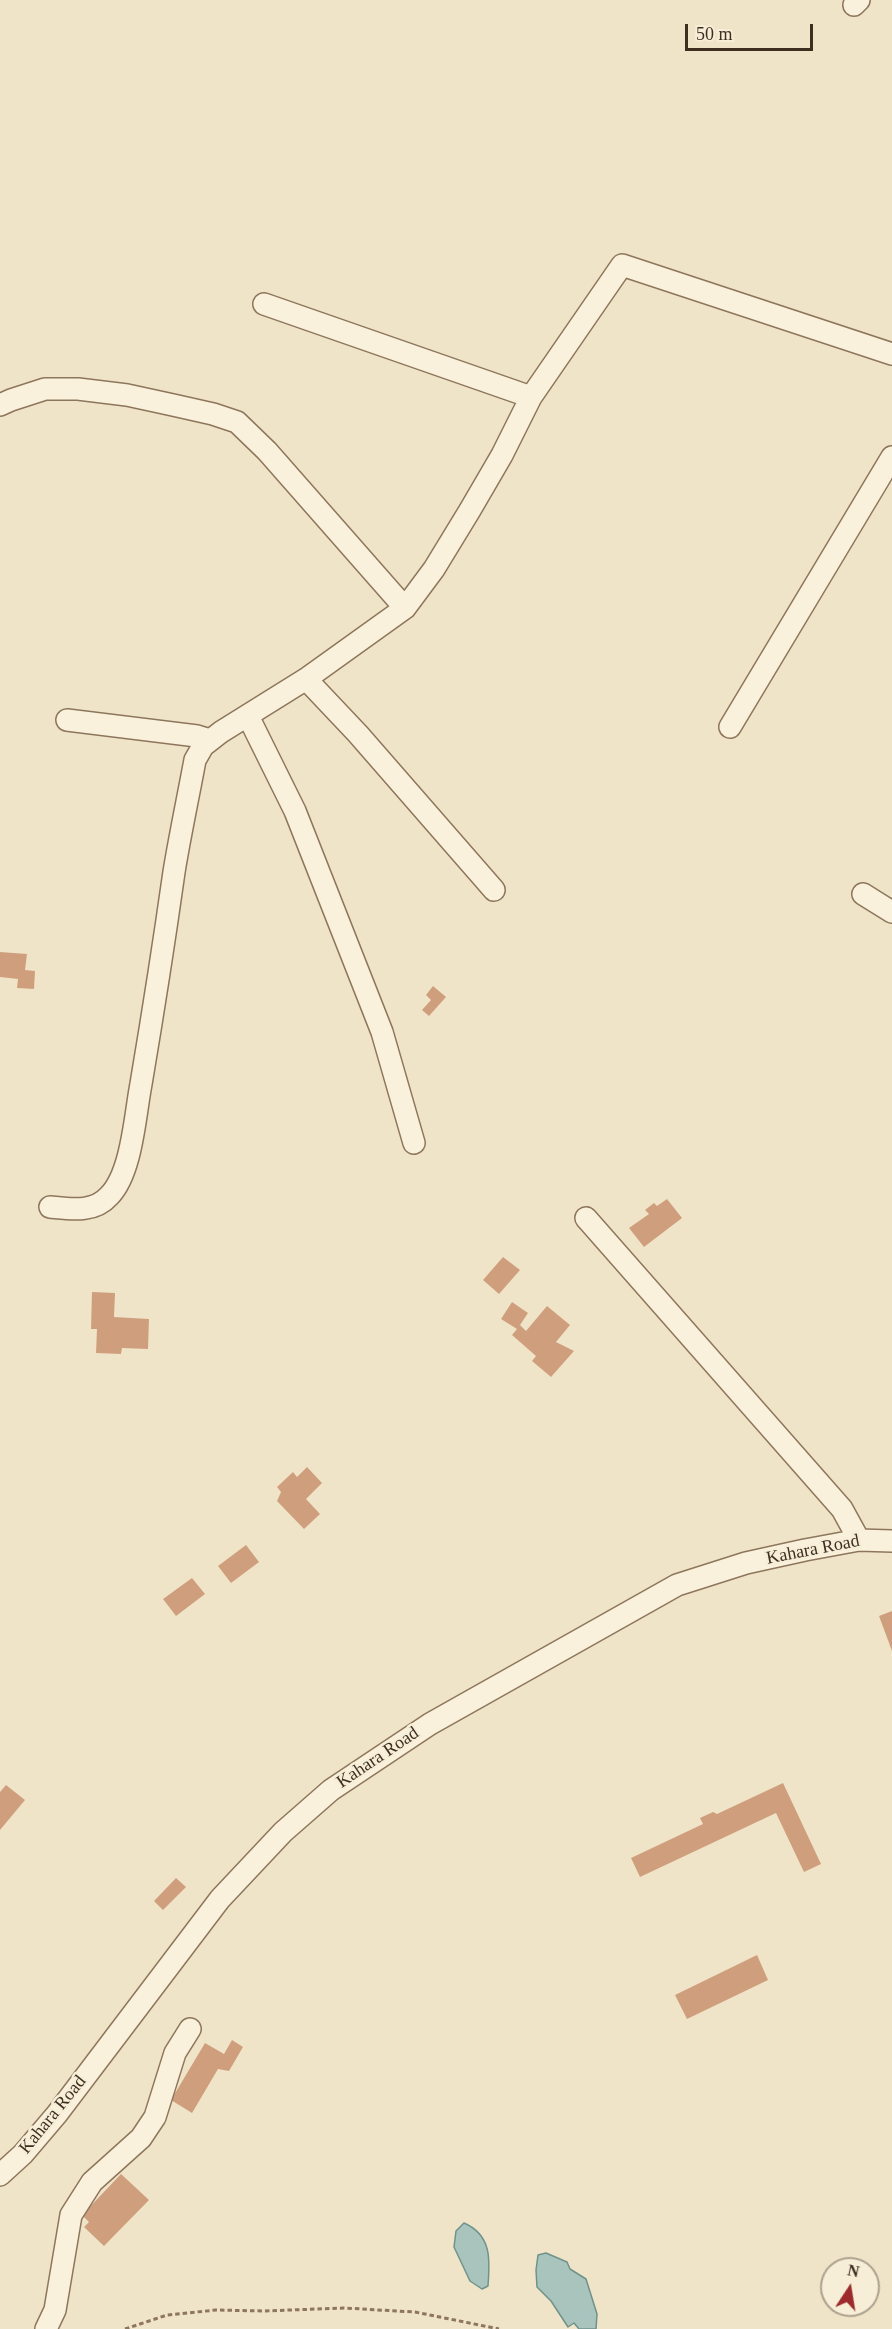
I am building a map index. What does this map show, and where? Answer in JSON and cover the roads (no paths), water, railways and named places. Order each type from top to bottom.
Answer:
[{"type":"street","points":[[50,1207],[70,1209],[98,1207],[111,1195],[121,1178],[133,1127],[195,760],[203,746],[306,679],[405,608],[434,569],[470,510],[531,397],[622,265],[892,354]]},
{"type":"street","points":[[264,304],[531,397]]},
{"type":"street","points":[[0,405],[45,389],[78,389],[127,395],[213,414],[237,422],[267,451],[405,608]]},
{"type":"street","points":[[730,727],[892,457]]},
{"type":"street","points":[[306,679],[494,890]]},
{"type":"street","points":[[248,716],[295,811],[382,1032],[414,1143]]},
{"type":"street","points":[[67,720],[197,736],[210,740]]},
{"type":"street","points":[[863,894],[892,912]]},
{"type":"street","points":[[586,1218],[842,1509],[859,1540]]},
{"type":"street","name":"Kahara Road","points":[[0,2175],[23,2154],[57,2114],[220,1899],[283,1832],[331,1790],[430,1724],[677,1585],[746,1563],[859,1540],[892,1541]]},
{"type":"street","points":[[46,2329],[55,2310],[71,2215],[92,2182],[141,2138],[155,2117],[175,2053],[190,2029]]},
{"type":"water","points":[[464,2223],[480,2234],[487,2249],[488,2286],[482,2289],[470,2281],[454,2247],[456,2231]]},
{"type":"water","points":[[546,2253],[567,2262],[570,2269],[586,2279],[597,2314],[596,2329],[579,2329],[574,2323],[568,2327],[551,2301],[537,2287],[538,2255]]}]
